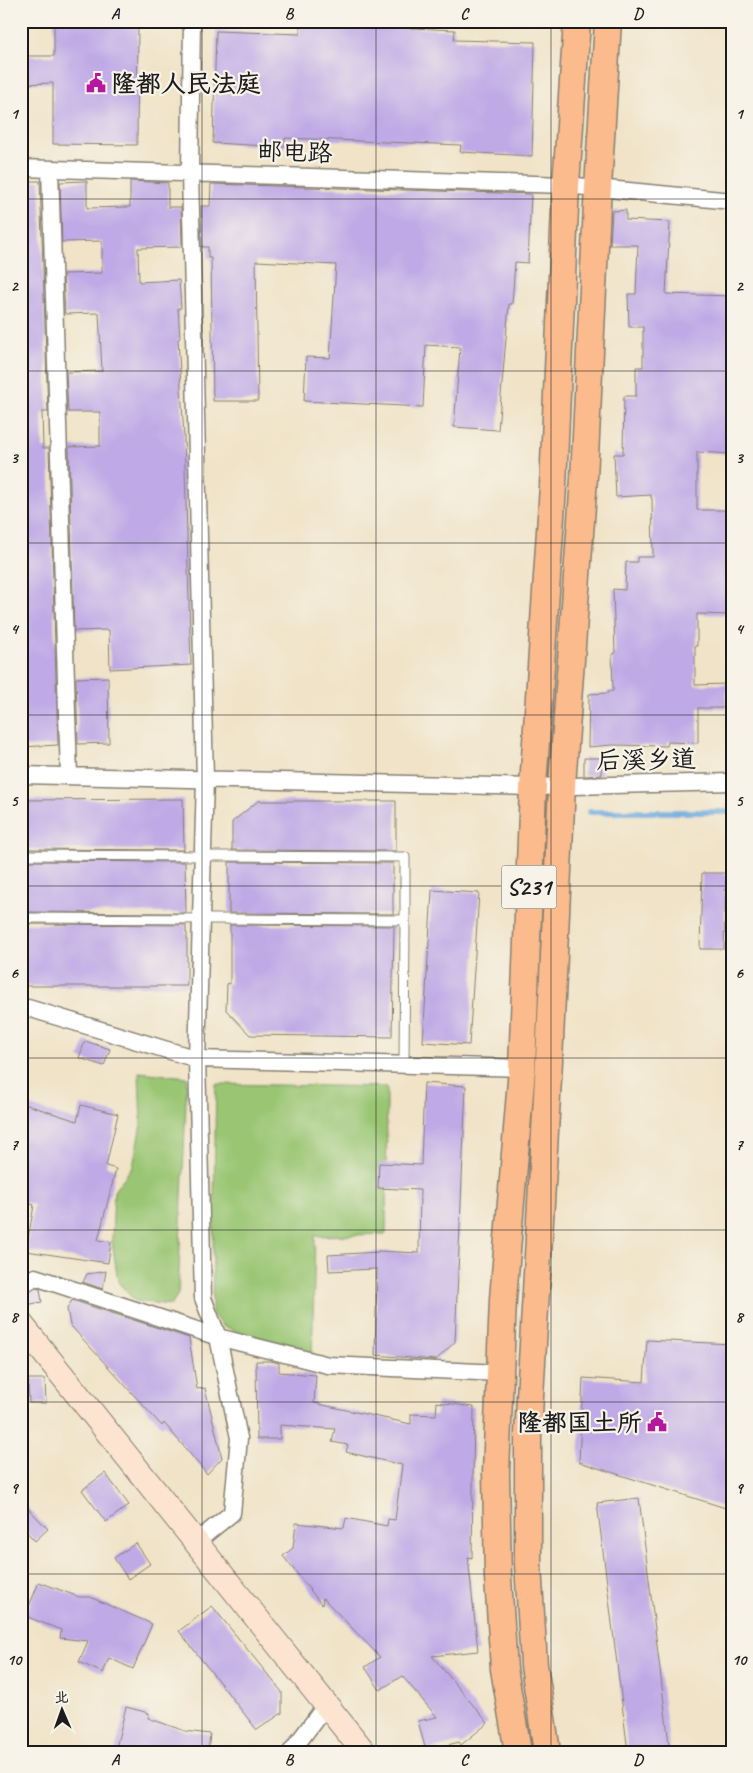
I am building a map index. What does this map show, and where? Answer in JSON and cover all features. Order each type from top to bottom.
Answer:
[{"type":"main road","name":"S231","points":[[514,1749],[504,1670],[498,1578],[496,1473],[503,1299],[522,1068],[533,787],[553,486],[566,185],[577,21]]},
{"type":"main road","name":"S231","points":[[547,1752],[534,1665],[528,1574],[528,1433],[562,786],[584,478],[608,21]]},
{"type":"street","points":[[192,21],[190,173],[205,779],[197,1059],[203,1298],[218,1337],[239,1438],[232,1513],[196,1542]]},
{"type":"street","name":"邮电路","points":[[21,168],[566,185],[732,201]]},
{"type":"street","points":[[50,169],[69,776]]},
{"type":"street","name":"后溪乡道","points":[[21,775],[533,787],[732,782]]},
{"type":"street","points":[[21,1008],[28,1008],[197,1059],[522,1068]]},
{"type":"street","points":[[21,1286],[35,1277],[218,1337],[328,1365],[500,1372]]},
{"type":"street","points":[[23,1333],[196,1542],[364,1752]]},
{"type":"street","points":[[291,1752],[326,1704]]},
{"type":"lane","points":[[21,855],[405,857],[404,1065]]},
{"type":"lane","points":[[21,918],[405,920]]},
{"type":"green space","points":[[139,1072],[187,1077],[178,1294],[171,1305],[135,1301],[118,1282],[112,1241],[114,1191],[133,1166],[141,1124]]},
{"type":"green space","points":[[216,1084],[387,1087],[386,1234],[315,1236],[312,1361],[221,1325],[212,1313]]},
{"type":"building","name":"隆都人民法庭","points":[[54,21],[138,21],[137,145],[53,144],[53,83],[21,84],[21,63],[25,63],[25,56],[54,56]]},
{"type":"building","points":[[300,23],[455,30],[454,40],[535,42],[532,156],[460,152],[461,145],[285,138],[285,147],[213,143],[216,31],[300,34]]},
{"type":"building","points":[[21,181],[40,181],[48,412],[42,412],[43,448],[49,448],[58,745],[21,747]]},
{"type":"building","points":[[87,181],[87,208],[130,207],[130,181],[168,183],[168,207],[181,207],[182,247],[138,248],[139,282],[179,280],[181,308],[178,308],[180,338],[178,339],[184,436],[191,665],[110,669],[109,630],[74,631],[69,447],[100,446],[100,412],[68,412],[66,372],[102,371],[99,313],[65,314],[63,274],[102,273],[102,241],[62,242],[60,182]]},
{"type":"building","points":[[211,184],[531,194],[528,263],[515,262],[512,304],[509,304],[498,430],[454,427],[460,347],[426,345],[423,407],[304,401],[306,357],[330,358],[336,265],[256,261],[258,401],[213,401],[211,258],[208,258],[208,247],[202,247],[201,206],[210,206]]},
{"type":"building","points":[[626,210],[626,220],[670,222],[666,294],[732,296],[732,454],[697,452],[697,510],[732,510],[732,615],[697,614],[697,646],[695,646],[695,685],[727,684],[726,708],[698,708],[698,743],[668,742],[667,746],[612,745],[588,747],[589,694],[613,691],[612,654],[615,654],[613,589],[625,590],[626,562],[637,562],[637,557],[653,557],[651,495],[616,497],[614,454],[623,454],[624,396],[636,396],[636,367],[643,367],[643,327],[629,327],[628,294],[636,294],[638,245],[610,245],[612,211]]},
{"type":"building","points":[[108,677],[109,743],[78,744],[76,678]]},
{"type":"building","points":[[584,758],[601,758],[602,775],[584,776]]},
{"type":"building","points":[[183,799],[184,850],[21,849],[21,800]]},
{"type":"building","points":[[258,801],[396,801],[396,851],[232,850],[232,822]]},
{"type":"building","points":[[21,861],[185,862],[186,913],[22,912]]},
{"type":"building","points":[[229,862],[393,863],[393,914],[229,913]]},
{"type":"building","points":[[702,873],[726,873],[724,949],[700,949]]},
{"type":"building","points":[[432,890],[479,893],[469,1045],[423,1042]]},
{"type":"building","points":[[23,924],[186,925],[187,986],[24,986]]},
{"type":"building","points":[[230,925],[394,926],[392,1037],[250,1035],[226,1010],[227,983],[230,984]]},
{"type":"building","points":[[85,1041],[110,1049],[104,1066],[79,1058]]},
{"type":"building","points":[[424,1083],[466,1086],[455,1342],[436,1360],[375,1355],[377,1269],[329,1271],[328,1255],[378,1251],[419,1253],[420,1190],[378,1188],[379,1163],[421,1165]]},
{"type":"building","points":[[21,1103],[77,1121],[81,1105],[118,1114],[106,1166],[116,1169],[98,1240],[111,1242],[108,1263],[26,1251],[34,1205],[21,1201]]},
{"type":"building","points":[[106,1271],[103,1289],[83,1282],[87,1274]]},
{"type":"building","points":[[36,1288],[40,1289],[42,1302],[26,1305],[24,1295]]},
{"type":"building","points":[[72,1300],[189,1338],[197,1389],[205,1388],[222,1458],[207,1474],[164,1423],[162,1426],[70,1325],[67,1309]]},
{"type":"building","name":"隆都国土所","points":[[647,1340],[732,1344],[732,1510],[579,1462],[583,1378],[644,1382]]},
{"type":"building","points":[[256,1361],[279,1363],[279,1372],[316,1375],[314,1403],[411,1424],[411,1414],[436,1415],[437,1402],[474,1407],[472,1558],[468,1557],[478,1651],[432,1656],[488,1723],[461,1745],[459,1742],[426,1751],[418,1721],[437,1717],[402,1676],[380,1690],[365,1667],[380,1657],[323,1598],[322,1605],[283,1556],[293,1548],[296,1523],[344,1528],[346,1518],[387,1526],[388,1519],[395,1520],[402,1465],[346,1452],[348,1445],[332,1442],[335,1429],[280,1425],[280,1439],[257,1439]]},
{"type":"building","points":[[28,1379],[45,1379],[46,1403],[29,1403]]},
{"type":"building","points":[[105,1473],[129,1505],[106,1522],[82,1490]]},
{"type":"building","points":[[639,1498],[670,1752],[628,1752],[597,1503]]},
{"type":"building","points":[[21,1501],[48,1529],[35,1541],[21,1526]]},
{"type":"building","points":[[136,1543],[150,1564],[128,1579],[114,1558]]},
{"type":"building","points":[[39,1582],[79,1597],[90,1597],[152,1624],[133,1669],[109,1658],[103,1673],[79,1662],[88,1641],[60,1638],[61,1630],[25,1616]]},
{"type":"building","points":[[212,1606],[282,1692],[282,1713],[257,1730],[179,1631]]},
{"type":"building","points":[[126,1707],[149,1713],[148,1718],[185,1731],[210,1734],[208,1752],[115,1752]]},
{"type":"waterway","points":[[590,812],[732,812]]},
{"type":"place","name":"隆都人民法庭","points":[[96,83]]},
{"type":"place","name":"隆都国土所","points":[[657,1422]]}]
